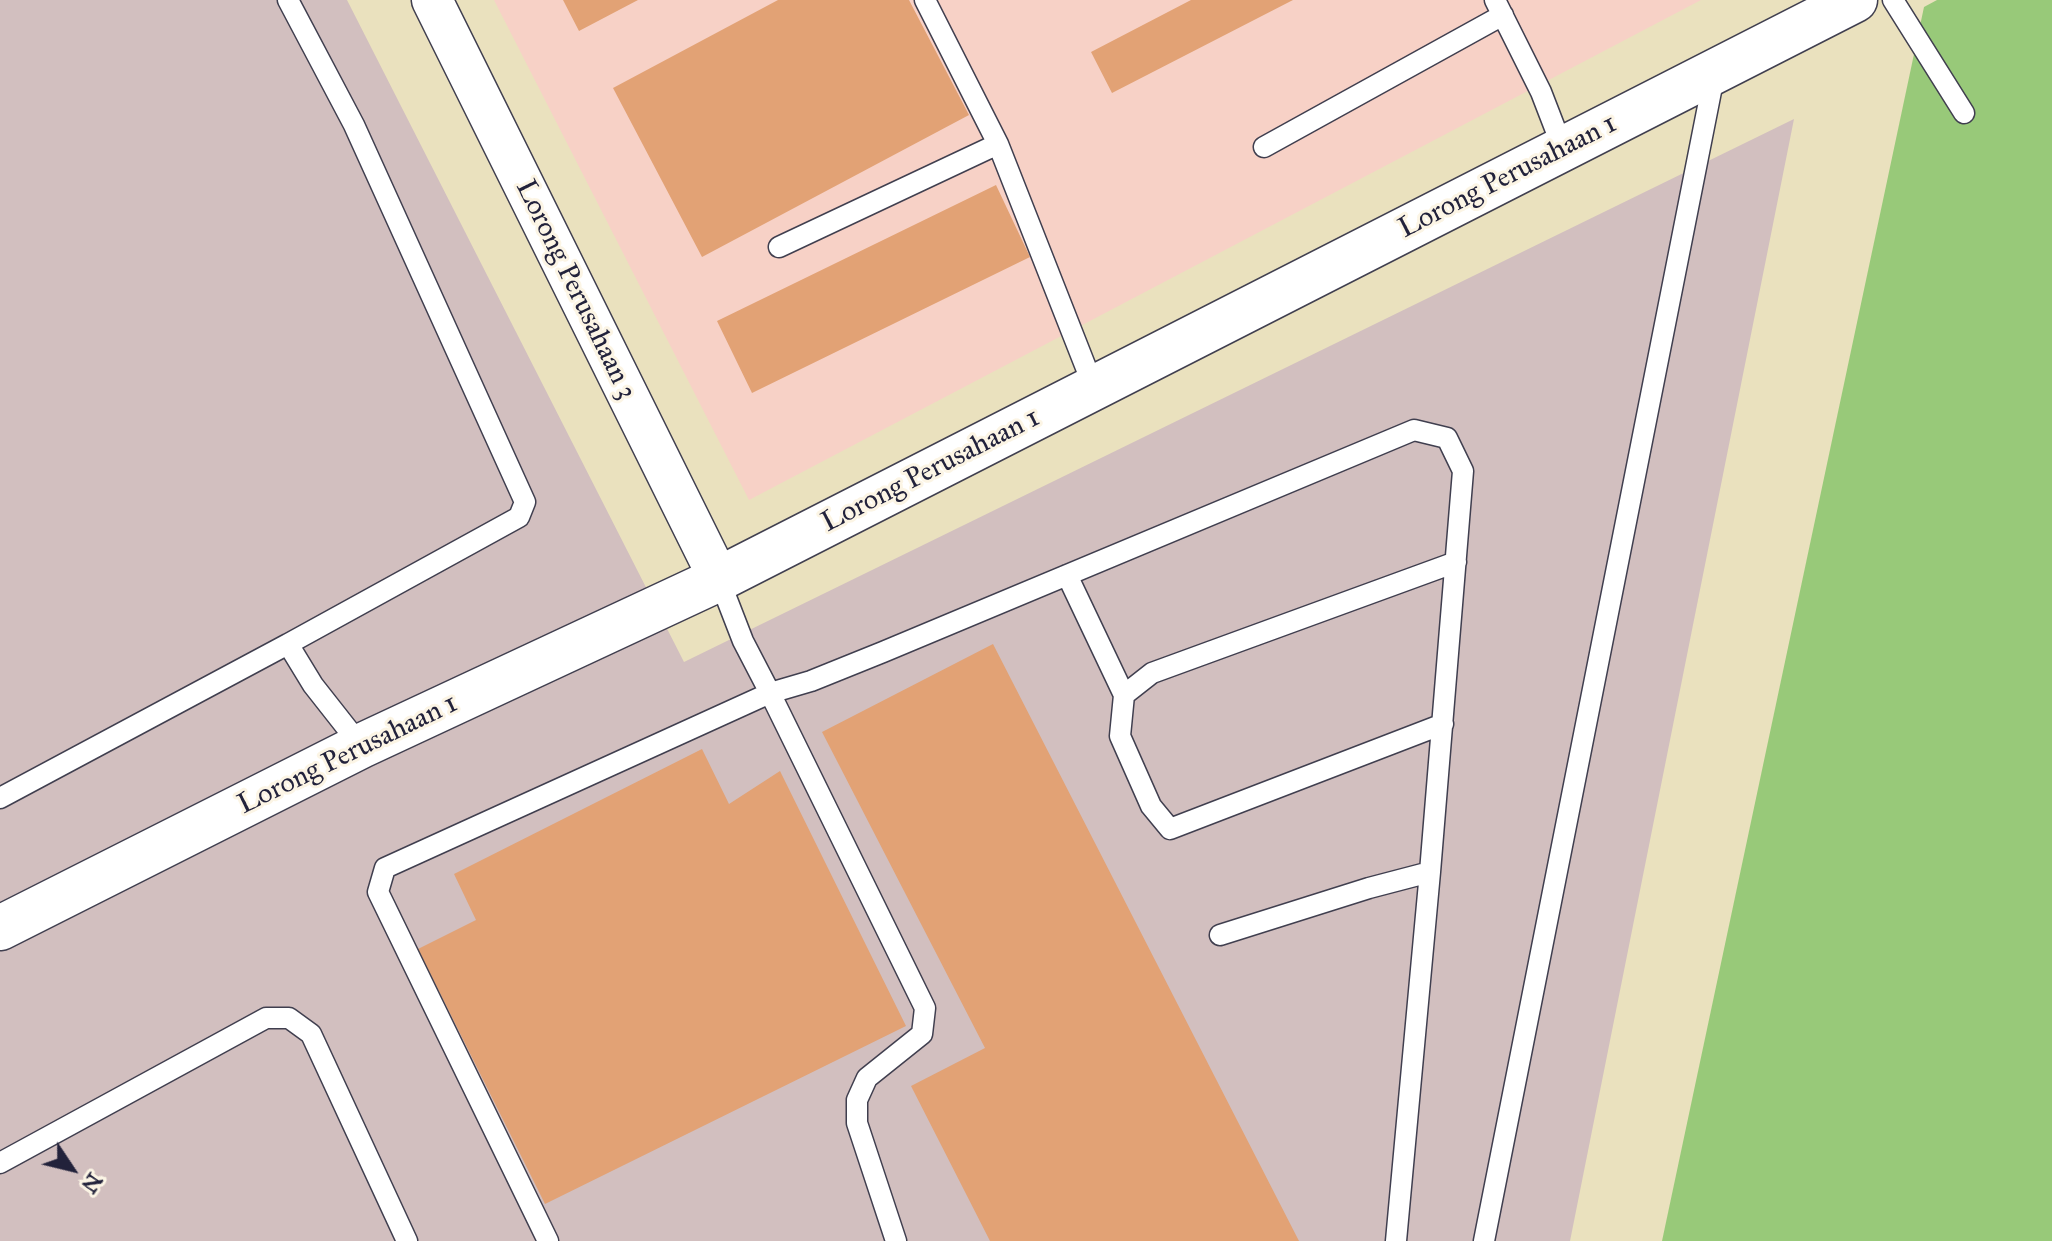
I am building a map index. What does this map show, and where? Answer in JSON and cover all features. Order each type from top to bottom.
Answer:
[{"type":"street","name":"Lorong Perusahaan 3","points":[[432,0],[719,579]]},
{"type":"street","name":"Lorong Perusahaan 1","points":[[0,928],[361,746],[719,579],[1855,0]]},
{"type":"lane","points":[[0,798],[519,517],[525,502],[354,125],[288,0]]},
{"type":"lane","points":[[925,0],[998,144],[1094,388]]},
{"type":"lane","points":[[1893,0],[1964,113]]},
{"type":"lane","points":[[1264,147],[1499,8],[1541,92],[1563,149]]},
{"type":"lane","points":[[1484,1241],[1715,71]]},
{"type":"lane","points":[[779,247],[998,144]]},
{"type":"lane","points":[[548,1241],[378,892],[385,868],[770,693],[811,681],[1414,430],[1447,438],[1463,471],[1396,1241]]},
{"type":"lane","points":[[1124,695],[1152,673],[1456,562]]},
{"type":"lane","points":[[1067,575],[1124,695],[1120,736],[1151,806],[1170,829],[1443,724]]},
{"type":"lane","points":[[719,579],[743,641],[925,1008],[922,1034],[867,1078],[857,1100],[857,1123],[896,1241]]},
{"type":"lane","points":[[288,644],[313,685],[361,746]]},
{"type":"lane","points":[[1220,935],[1430,872]]},
{"type":"lane","points":[[0,1163],[266,1018],[289,1018],[311,1034],[407,1241]]},
{"type":"shaded area","points":[[0,0],[347,0],[684,662],[1794,119],[1570,1241],[0,1241]]},
{"type":"shaded area","points":[[494,0],[1701,0],[749,500]]},
{"type":"green space","points":[[1937,0],[2052,0],[2052,1241],[1662,1241],[1924,7]]},
{"type":"building","points":[[563,0],[638,0],[579,31]]},
{"type":"building","points":[[778,0],[909,0],[969,115],[702,257],[613,88]]},
{"type":"building","points":[[1191,0],[1293,0],[1112,93],[1091,52]]},
{"type":"building","points":[[996,185],[1030,257],[752,393],[717,321]]},
{"type":"building","points":[[993,644],[1299,1241],[990,1241],[911,1086],[985,1048],[822,732]]},
{"type":"building","points":[[702,749],[729,804],[780,771],[906,1026],[545,1204],[418,949],[476,920],[454,874]]}]
